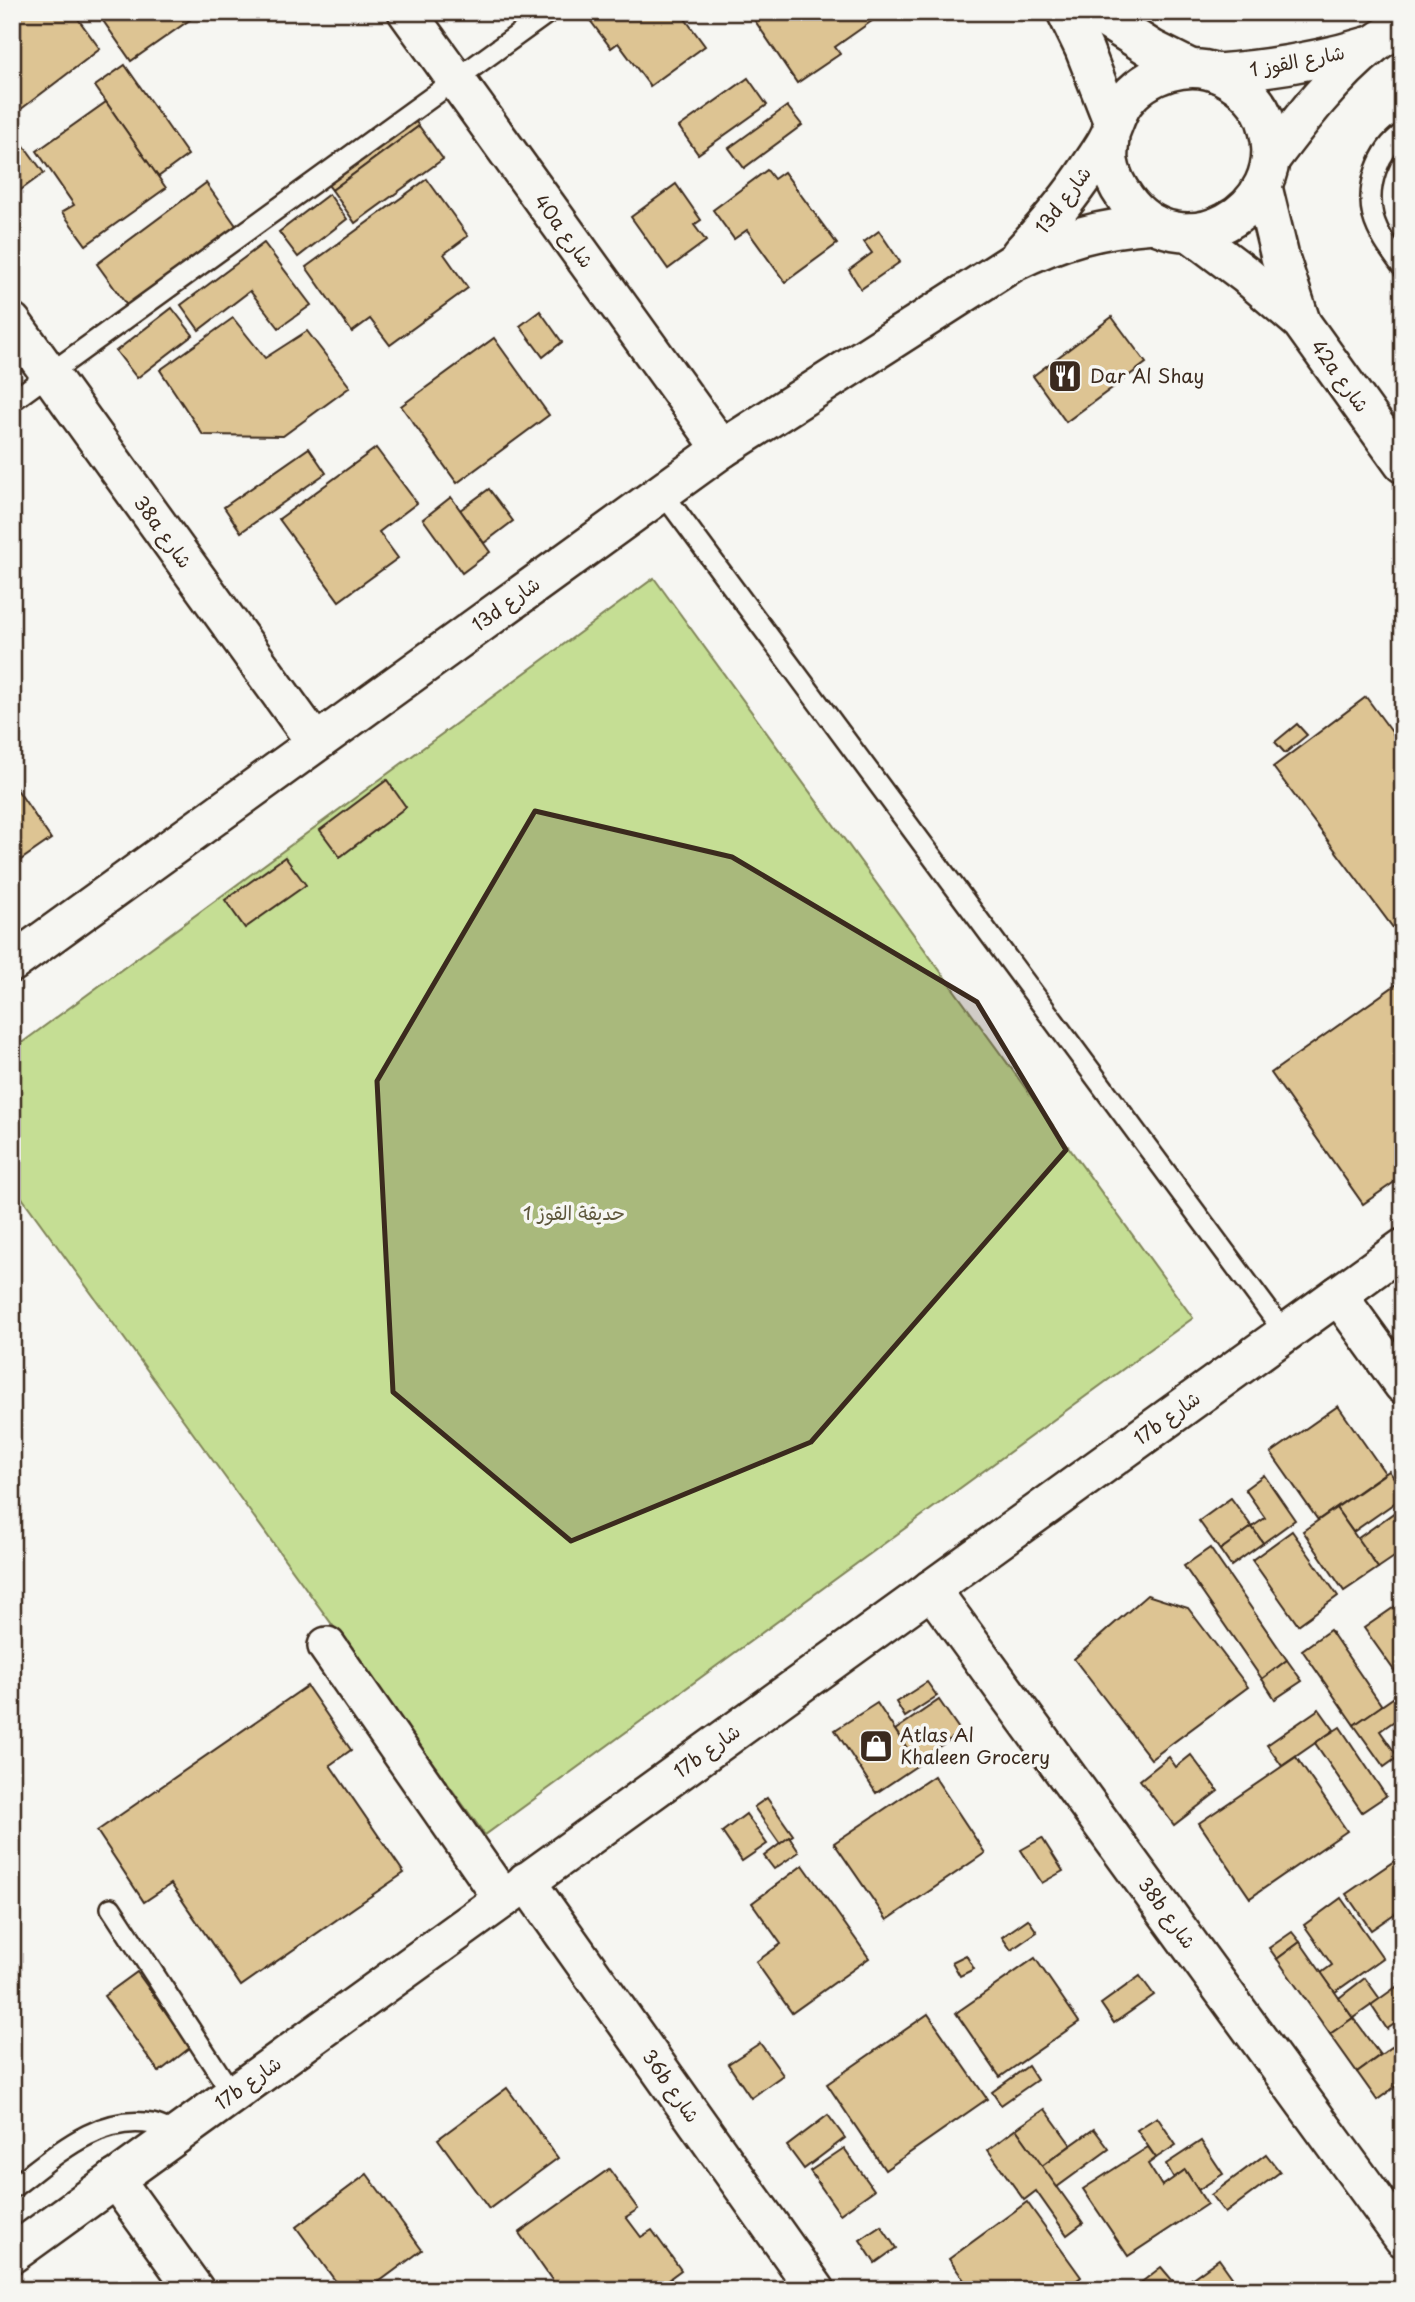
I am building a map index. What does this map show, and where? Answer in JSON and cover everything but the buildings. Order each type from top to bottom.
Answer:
[{"type":"street","name":"40a شارع","points":[[407,12],[722,449]]},
{"type":"street","points":[[1066,12],[1094,73],[1111,129],[1109,161],[1117,187],[1133,209],[1171,228],[1211,230],[1232,220],[1250,206],[1267,173],[1271,138],[1265,116],[1253,97],[1237,83],[1152,49],[1094,12]]},
{"type":"street","name":"شارع القوز 1","points":[[1204,70],[1257,70],[1297,64],[1389,35]]},
{"type":"street","name":"شارع القوز 1","points":[[1267,173],[1302,118],[1337,79],[1389,35]]},
{"type":"street","points":[[1111,129],[1125,101],[1143,83],[1165,72],[1204,70]]},
{"type":"street","name":"13d شارع","points":[[1012,263],[1065,202],[1111,129]]},
{"type":"street","name":"42a شارع","points":[[1267,173],[1276,246],[1301,322]]},
{"type":"street","name":"13d شارع","points":[[12,963],[722,449],[1012,263],[1045,246],[1081,234],[1118,227],[1171,228]]},
{"type":"street","name":"42a شارع","points":[[1171,228],[1246,275],[1301,322],[1403,464]]},
{"type":"street","name":"38a شارع","points":[[12,322],[314,742]]},
{"type":"street","name":"17b شارع","points":[[12,2254],[1403,1248]]},
{"type":"street","points":[[1338,1295],[1403,1385]]},
{"type":"street","name":"38b شارع","points":[[931,1589],[1403,2238]]},
{"type":"street","name":"36b شارع","points":[[327,1646],[515,1890],[816,2290]]},
{"type":"street","points":[[115,2179],[195,2290]]},
{"type":"lane","points":[[12,401],[549,12]]},
{"type":"lane","points":[[1403,133],[1395,138],[1379,161],[1371,188],[1373,216],[1385,243],[1403,268]]},
{"type":"lane","points":[[662,492],[1285,1333]]},
{"type":"lane","points":[[111,1909],[233,2095]]},
{"type":"lane","points":[[12,2188],[79,2139],[103,2127],[129,2122],[154,2124],[178,2134]]},
{"type":"highlighted area","points":[[535,811],[732,857],[977,1002],[1066,1150],[811,1442],[571,1541],[393,1392],[377,1081]]},
{"type":"green space","name":"حديقة القوز 1","points":[[654,578],[1193,1318],[485,1835],[12,1184],[12,1050]]},
{"type":"place","name":"Dar Al Shay","points":[[1065,376]]},
{"type":"place","name":"Atlas Al Khaleen Grocery","points":[[876,1746]]}]
